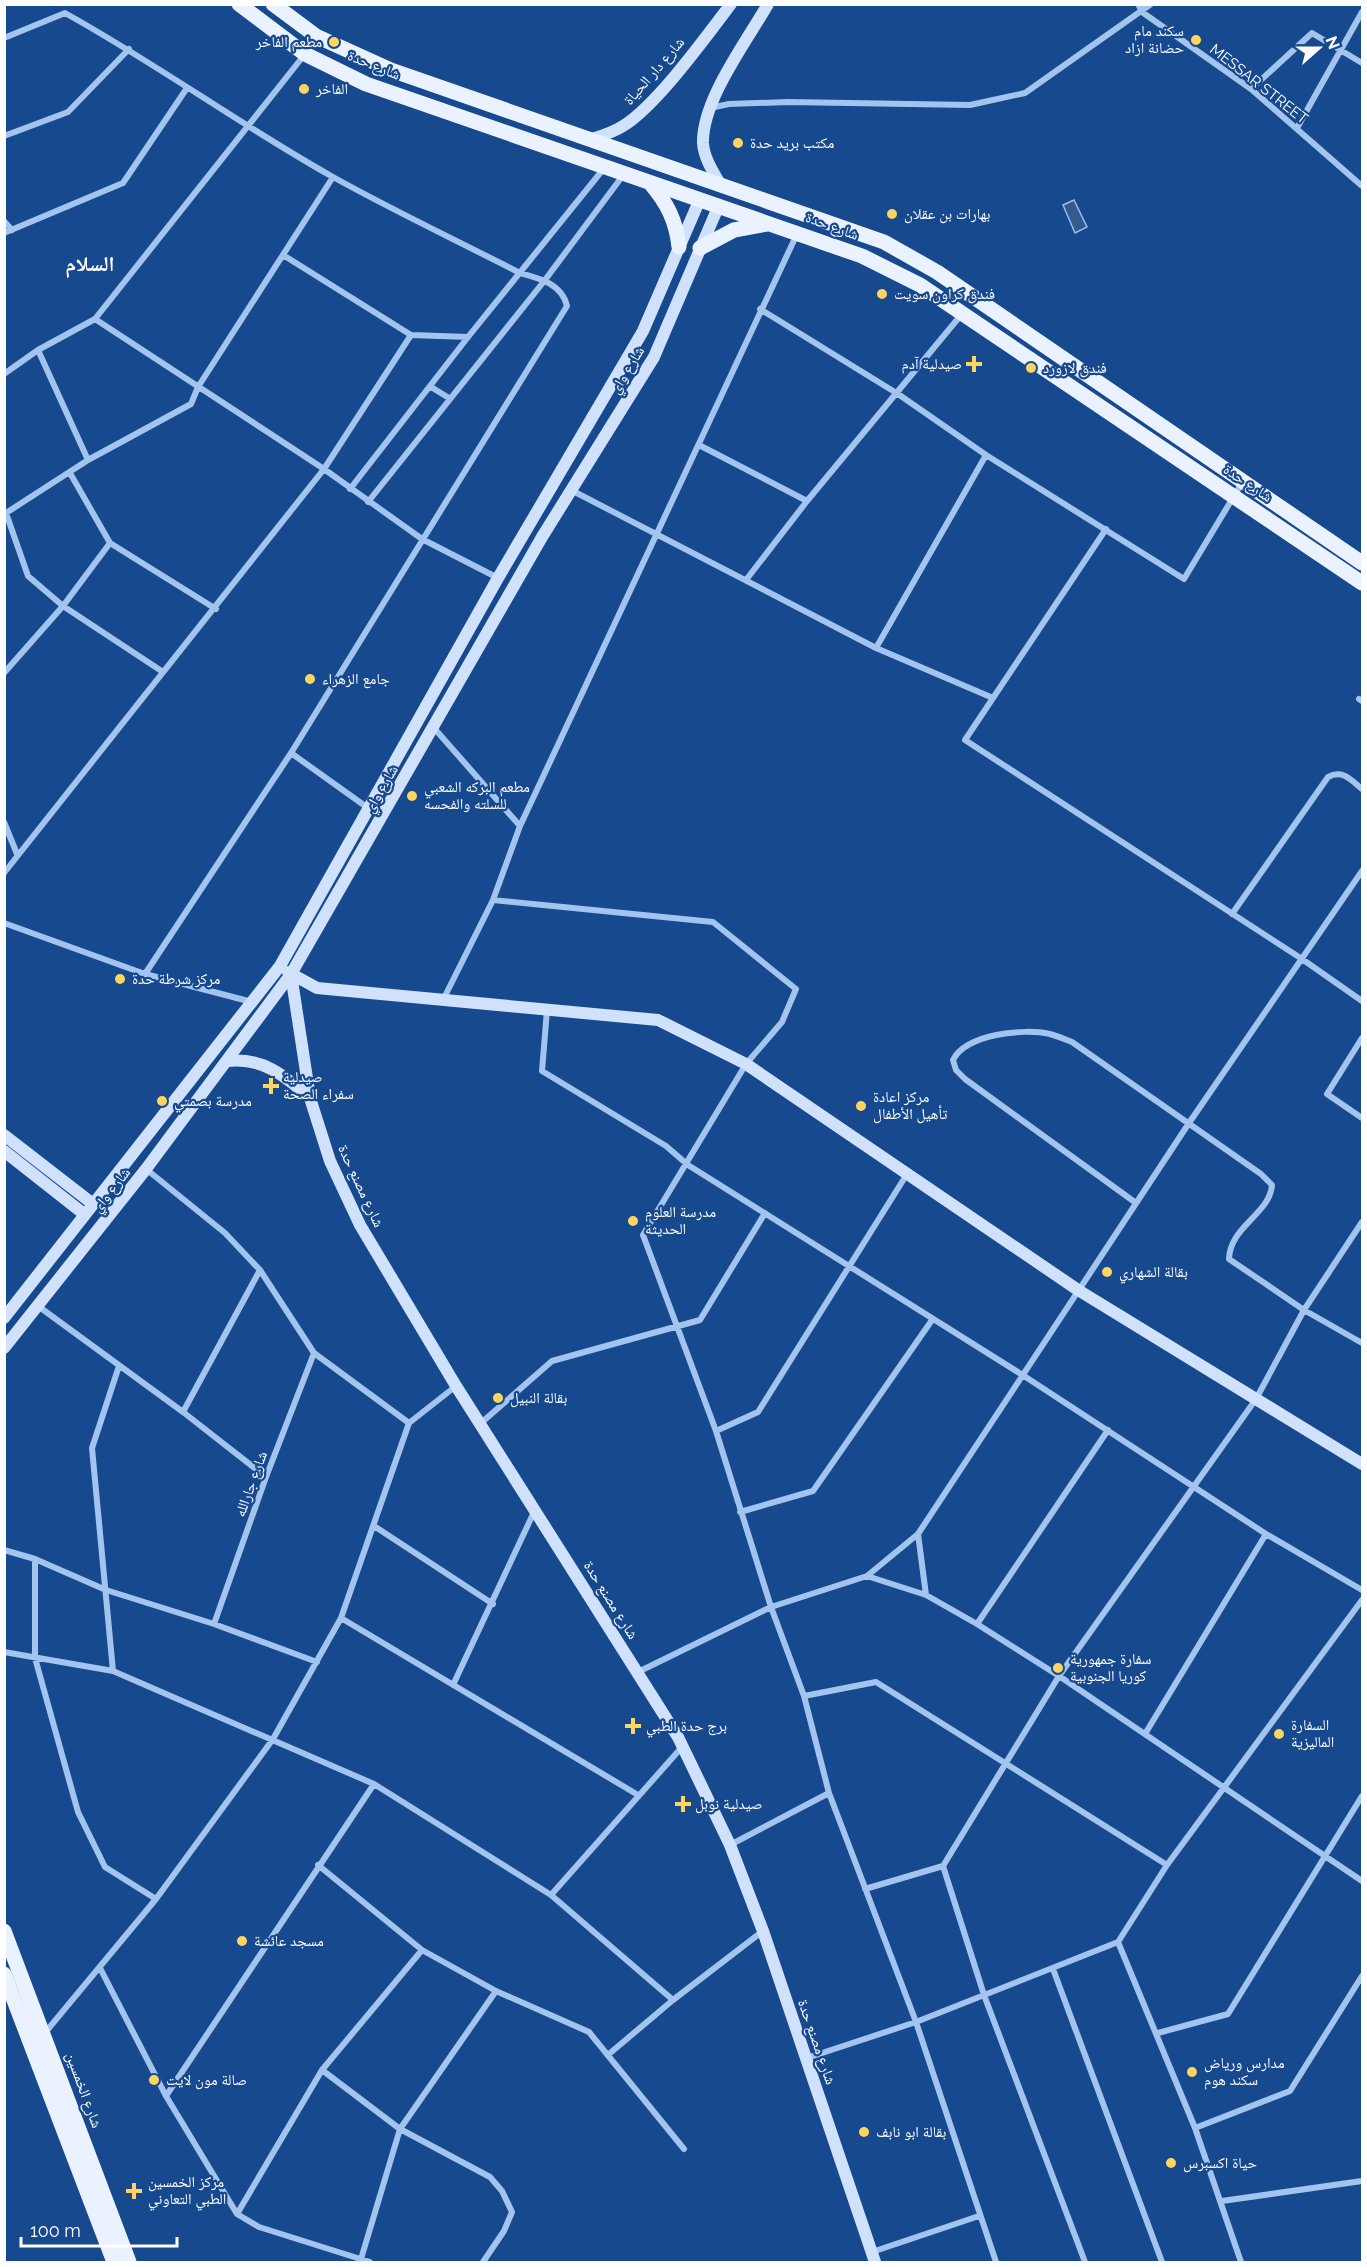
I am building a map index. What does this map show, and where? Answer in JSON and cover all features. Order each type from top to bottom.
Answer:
[{"type":"main road","name":"شارع حدة","points":[[238,4],[305,54],[366,84],[862,256],[920,285],[1234,494],[1362,583]]},
{"type":"main road","name":"شارع حدة","points":[[273,4],[316,36],[391,70],[803,216],[884,242],[937,272],[1362,563]]},
{"type":"main road","points":[[305,54],[316,36]]},
{"type":"main road","points":[[650,183],[670,209],[677,229],[679,247]]},
{"type":"main road","points":[[798,233],[803,216]]},
{"type":"main road","points":[[700,248],[734,230],[772,224]]},
{"type":"main road","name":"شارع الخمسين","points":[[4,1931],[19,1992],[114,2262]]},
{"type":"main road","name":"شارع الخمسين","points":[[4,1974],[19,1992],[44,2034],[129,2262]]},
{"type":"street","name":"شارع دار الحياة","points":[[587,140],[607,135],[625,125],[649,104],[731,4]]},
{"type":"street","points":[[721,186],[710,167],[703,145],[705,126],[710,108],[768,4]]},
{"type":"street","name":"MESSAR STREET","points":[[1137,4],[1142,12],[1251,89],[1362,186]]},
{"type":"street","points":[[710,108],[729,104],[788,102],[970,105],[1025,93],[1142,12],[1150,4]]},
{"type":"street","points":[[1297,128],[1362,12]]},
{"type":"street","points":[[4,38],[65,13],[129,49],[187,88],[333,177],[520,273],[545,280],[565,296],[567,306],[291,753],[145,974]]},
{"type":"street","points":[[1251,89],[1312,33],[1362,63]]},
{"type":"street","points":[[4,136],[68,112],[129,49]]},
{"type":"street","points":[[4,374],[38,351],[95,319],[247,124],[305,54]]},
{"type":"street","points":[[4,232],[123,183],[187,88]]},
{"type":"street","points":[[350,489],[468,337],[606,166]]},
{"type":"street","points":[[368,502],[545,280],[625,173]]},
{"type":"street","points":[[164,672],[63,606],[28,576],[6,513],[88,460],[191,404],[198,387],[333,177]]},
{"type":"street","name":"شارع واي","points":[[4,1318],[280,966],[526,529],[643,331],[700,199]]},
{"type":"street","name":"شارع واي","points":[[4,1348],[146,1169],[291,974],[542,537],[654,357],[718,206]]},
{"type":"street","points":[[4,221],[12,230]]},
{"type":"street","points":[[444,998],[492,900],[520,826],[699,445],[760,309],[798,233]]},
{"type":"street","points":[[283,255],[411,335],[468,337]]},
{"type":"street","points":[[760,309],[898,394],[986,455],[1184,579],[1243,480]]},
{"type":"street","points":[[746,580],[807,501],[962,314]]},
{"type":"street","points":[[95,319],[324,469],[422,539],[498,578]]},
{"type":"street","points":[[4,873],[216,609],[324,469],[411,335]]},
{"type":"street","points":[[38,351],[88,460]]},
{"type":"street","points":[[431,387],[449,398]]},
{"type":"street","points":[[699,445],[807,501]]},
{"type":"street","points":[[876,648],[986,455]]},
{"type":"street","points":[[70,472],[110,543],[216,609]]},
{"type":"street","points":[[570,490],[876,648],[993,698]]},
{"type":"street","points":[[526,529],[542,537]]},
{"type":"street","points":[[1106,529],[964,740],[1302,958],[1362,1001]]},
{"type":"street","points":[[4,673],[63,606],[110,543]]},
{"type":"street","points":[[434,728],[520,826]]},
{"type":"street","points":[[291,753],[368,808]]},
{"type":"street","points":[[1232,914],[1328,777],[1336,773],[1344,774],[1362,789]]},
{"type":"street","points":[[4,822],[17,854]]},
{"type":"street","points":[[638,1672],[771,1607],[867,1576],[918,1534],[1021,1374],[1189,1123],[1362,871]]},
{"type":"street","points":[[492,900],[713,922],[796,989],[782,1022],[746,1064],[688,1165],[643,1235],[716,1431],[771,1607],[804,1696],[829,1793],[916,2022],[996,2262]]},
{"type":"street","points":[[4,923],[145,974],[252,1002]]},
{"type":"street","points":[[280,966],[317,988],[444,998],[658,1020],[746,1064],[1078,1290],[1362,1464]]},
{"type":"street","name":"شارع مصنع حدة","points":[[291,974],[310,1098],[330,1161],[360,1225],[456,1386],[536,1508],[682,1746],[730,1845],[763,1931],[873,2257]]},
{"type":"street","points":[[547,1010],[542,1071],[666,1146],[688,1165],[1021,1374],[1266,1534],[1362,1590]]},
{"type":"street","points":[[1136,1203],[965,1079],[956,1070],[953,1060],[958,1050],[978,1040],[1023,1031],[1050,1034],[1072,1042],[1189,1123],[1272,1185],[1271,1195],[1232,1240],[1229,1259],[1304,1310],[1362,1343]]},
{"type":"street","points":[[1362,1038],[1327,1094],[1362,1118]]},
{"type":"street","points":[[228,1061],[247,1059],[270,1068],[290,1080],[310,1098]]},
{"type":"street","points":[[4,1136],[93,1204]]},
{"type":"street","points":[[4,1151],[84,1214]]},
{"type":"street","points":[[146,1169],[225,1233],[260,1270],[314,1353],[409,1423]]},
{"type":"street","points":[[716,1431],[758,1412],[907,1174]]},
{"type":"street","points":[[481,1423],[552,1361],[700,1320],[765,1213]]},
{"type":"street","points":[[865,1889],[943,1866],[1059,1676],[1256,1399],[1304,1310],[1362,1222]]},
{"type":"street","points":[[183,1412],[260,1270]]},
{"type":"street","points":[[38,1306],[183,1412],[266,1477]]},
{"type":"street","points":[[740,1512],[813,1491],[932,1320]]},
{"type":"street","name":"شارع جارالله","points":[[214,1624],[266,1477],[314,1353]]},
{"type":"street","points":[[113,1671],[92,1448],[119,1366]]},
{"type":"street","points":[[44,2034],[156,1899],[273,1739],[341,1618],[409,1423],[456,1386]]},
{"type":"street","points":[[977,1624],[1108,1430]]},
{"type":"street","points":[[453,1685],[493,1604],[536,1508]]},
{"type":"street","points":[[374,1526],[493,1604]]},
{"type":"street","points":[[918,1534],[926,1595]]},
{"type":"street","points":[[1145,1734],[1266,1534]]},
{"type":"street","points":[[4,1550],[35,1559],[106,1590],[214,1624],[317,1662]]},
{"type":"street","points":[[35,1559],[35,1658],[78,1812],[105,1868],[156,1899]]},
{"type":"street","points":[[867,1576],[926,1595],[977,1624],[1059,1676],[1362,1881]]},
{"type":"street","points":[[807,2058],[916,2022],[1118,1941],[1167,1864],[1362,1600]]},
{"type":"street","points":[[341,1618],[638,1795]]},
{"type":"street","points":[[4,1652],[113,1671],[374,1784],[551,1895],[673,2000]]},
{"type":"street","points":[[804,1696],[876,1682],[1167,1864]]},
{"type":"street","points":[[551,1895],[682,1746]]},
{"type":"street","points":[[166,2096],[374,1784]]},
{"type":"street","points":[[730,1845],[829,1793]]},
{"type":"street","points":[[1158,2033],[1228,2014],[1362,1796]]},
{"type":"street","points":[[318,1865],[422,1950],[496,1991],[589,2032],[684,2148]]},
{"type":"street","points":[[943,1866],[984,1995],[1085,2262]]},
{"type":"street","points":[[609,2054],[673,2000],[763,1931]]},
{"type":"street","points":[[1118,1941],[1158,2033],[1195,2128],[1222,2201],[1241,2262]]},
{"type":"street","points":[[237,2214],[322,2070],[422,1950]]},
{"type":"street","points":[[100,1968],[166,2096],[237,2214],[259,2227],[370,2262]]},
{"type":"street","points":[[1053,1969],[1162,2262]]},
{"type":"street","points":[[1195,2128],[1290,2091],[1362,1976]]},
{"type":"street","points":[[361,2259],[400,2129],[496,1991]]},
{"type":"street","points":[[322,2070],[400,2129],[490,2177],[502,2191],[512,2212],[504,2231],[483,2262]]},
{"type":"street","points":[[1222,2201],[1362,2181]]},
{"type":"street","points":[[873,2257],[979,2216]]},
{"type":"water","points":[[1074,200],[1087,227],[1075,233],[1063,205]]},
{"type":"place","name":"سكند مام حضانة ازاد","points":[[1196,40]]},
{"type":"place","name":"مطعم الفاخر","points":[[334,42]]},
{"type":"place","name":"الفاخر","points":[[304,89]]},
{"type":"place","name":"مكتب بريد حدة","points":[[738,143]]},
{"type":"place","name":"بهارات بن عقلان","points":[[892,214]]},
{"type":"place","name":"فندق كراون سويت","points":[[882,294]]},
{"type":"place","name":"صيدلية آدم","points":[[974,364]]},
{"type":"place","name":"فندق لازورد","points":[[1031,368]]},
{"type":"place","name":"جامع الزهراء","points":[[310,679]]},
{"type":"place","name":"مطعم البركه الشعبي للسلته والفحسه","points":[[412,796]]},
{"type":"place","name":"مركز شرطة حدة","points":[[120,979]]},
{"type":"place","name":"صيدلية سفراء الصحة","points":[[271,1086]]},
{"type":"place","name":"مدرسة بصمتي","points":[[162,1101]]},
{"type":"place","name":"مركز اعادة تأهيل الأطفال","points":[[861,1106]]},
{"type":"place","name":"مدرسة العلوم الحديثة","points":[[633,1221]]},
{"type":"place","name":"بقالة الشهاري","points":[[1107,1272]]},
{"type":"place","name":"بقالة النبيل","points":[[498,1398]]},
{"type":"place","name":"سفارة جمهورية كوريا الجنوبية","points":[[1058,1668]]},
{"type":"place","name":"برج حدة الطبي","points":[[633,1726]]},
{"type":"place","name":"السفارة الماليزية","points":[[1279,1734]]},
{"type":"place","name":"صيدلية نوبل","points":[[683,1804]]},
{"type":"place","name":"مسجد عائشة","points":[[242,1941]]},
{"type":"place","name":"مدارس ورياض سكند هوم","points":[[1192,2072]]},
{"type":"place","name":"صالة مون لايت","points":[[154,2080]]},
{"type":"place","name":"بقالة ابو نابف","points":[[864,2132]]},
{"type":"place","name":"حياة اكسبرس","points":[[1171,2163]]},
{"type":"place","name":"مركز الخمسين الطبي التعاوني","points":[[134,2191]]},
{"type":"district","name":"السلام","points":[[90,264]]}]
